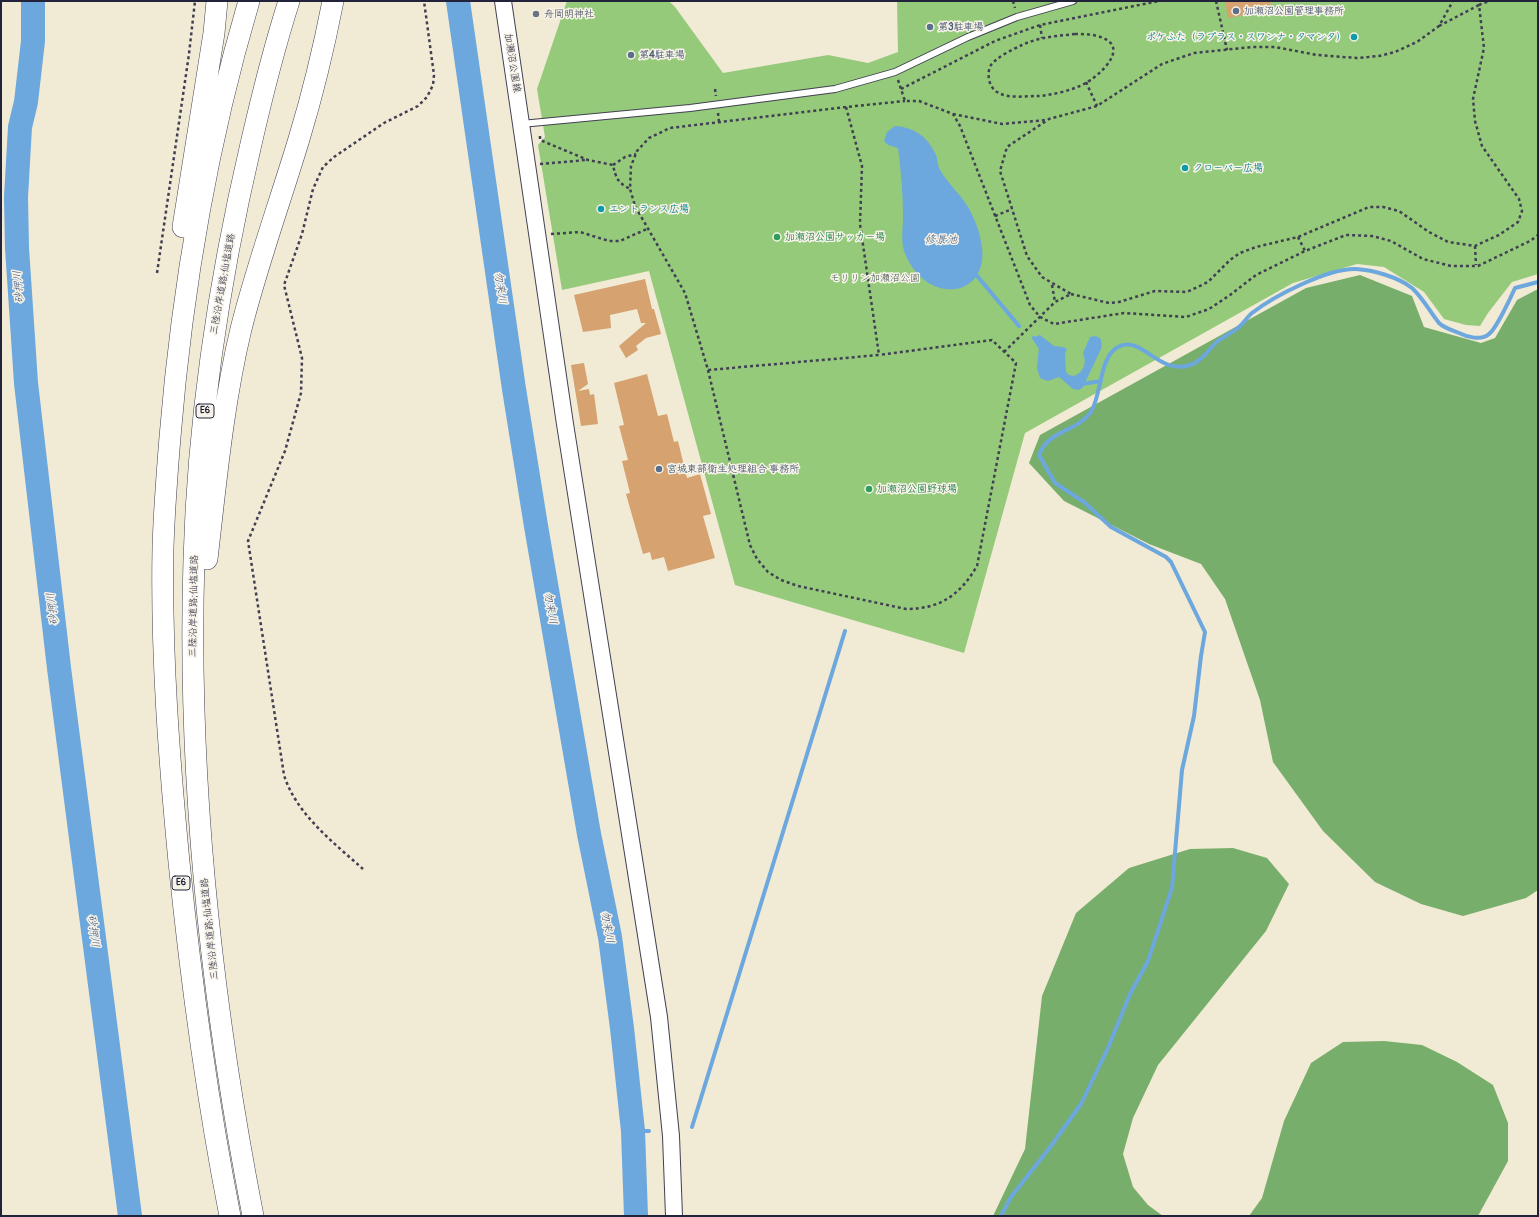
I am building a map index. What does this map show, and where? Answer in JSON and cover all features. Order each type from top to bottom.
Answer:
[{"type":"highway","points":[[163,547],[161,472],[170,320],[192,166],[214,33],[216,1]]},
{"type":"highway","name":"E6","points":[[230,1216],[204,1071],[193,998],[183,903],[168,735],[164,647],[163,547],[174,393],[191,263],[217,122],[235,48],[249,1]]},
{"type":"highway","name":"三陸沿岸道路;仙塩道路","points":[[253,1216],[228,1077],[206,912],[194,724],[192,627],[194,556],[206,396],[217,316],[242,182],[262,97],[289,1]]},
{"type":"highway","points":[[200,830],[202,631],[206,559],[227,400],[241,330],[259,266],[300,137],[321,62],[333,1]]},
{"type":"street","name":"加瀬沼公園線","points":[[503,1],[565,424],[659,1017],[671,1136],[674,1216]]},
{"type":"lane","points":[[521,124],[649,112],[799,95],[834,89],[895,72],[968,36],[1017,17],[1073,1]]},
{"type":"path","points":[[157,273],[189,54],[195,1]]},
{"type":"path","points":[[363,869],[320,830],[292,796],[287,787],[248,541],[285,451],[301,392],[302,358],[284,285],[302,234],[313,189],[323,167],[334,157],[384,122],[405,114],[418,106],[427,97],[433,85],[434,75],[424,1]]},
{"type":"path","points":[[901,89],[995,41],[1022,31],[1040,25],[1159,1]]},
{"type":"path","points":[[1216,1],[1227,50]]},
{"type":"path","points":[[1439,26],[1453,1]]},
{"type":"path","points":[[708,370],[879,355],[992,340],[1016,363],[977,566],[967,583],[943,602],[917,609],[906,609],[798,586],[781,580],[768,572],[757,558],[750,545],[708,370],[685,293],[635,206],[630,189],[631,166],[636,154],[649,138],[670,128],[905,100],[919,101],[953,114],[1002,124],[1049,119],[1097,106],[1162,64],[1194,53],[1252,47],[1275,47],[1317,55],[1357,58],[1379,56],[1394,52],[1417,42],[1439,26],[1479,4],[1489,1]]},
{"type":"path","points":[[1049,119],[1007,147],[1000,171],[1027,256],[1042,277],[1071,294],[1109,303],[1119,302],[1156,291],[1187,292],[1208,282],[1230,260],[1240,253],[1256,247],[1298,237],[1364,209],[1383,207],[1399,211],[1429,232],[1448,242],[1475,246],[1499,235],[1518,222],[1522,211],[1519,199],[1482,146],[1475,121],[1473,99],[1484,48],[1479,4]]},
{"type":"path","points":[[1020,25],[1022,31]]},
{"type":"path","points":[[1040,25],[1042,38]]},
{"type":"path","points":[[1075,34],[1097,36],[1109,42],[1113,48],[1113,56],[1109,64],[1086,82],[1044,96],[1008,96],[997,92],[991,85],[988,76],[992,65],[1022,45],[1042,38],[1075,34]]},
{"type":"path","points":[[895,72],[905,100]]},
{"type":"path","points":[[1086,82],[1097,106]]},
{"type":"path","points":[[715,89],[716,97]]},
{"type":"path","points":[[846,107],[862,166],[860,224],[879,355]]},
{"type":"path","points":[[718,111],[719,122]]},
{"type":"path","points":[[953,114],[960,126],[1030,305],[1040,317],[1054,324],[1124,313],[1186,318],[1209,308],[1230,295],[1256,275],[1305,251],[1336,238],[1358,234],[1391,241],[1423,259],[1452,266],[1476,266],[1530,241],[1538,235]]},
{"type":"path","points":[[540,136],[540,140],[588,160],[613,165],[625,157],[636,154]]},
{"type":"path","points":[[537,164],[588,160]]},
{"type":"path","points":[[613,165],[620,184],[630,189]]},
{"type":"path","points":[[995,216],[1012,209]]},
{"type":"path","points":[[547,235],[580,232],[609,241],[620,241],[649,228]]},
{"type":"path","points":[[1298,237],[1305,251]]},
{"type":"path","points":[[1475,246],[1476,266]]},
{"type":"path","points":[[1052,284],[1055,302]]},
{"type":"path","points":[[1004,352],[1055,302],[1071,294]]},
{"type":"green space","name":"モリリン加瀬沼公園","points":[[567,1],[669,1],[675,7],[723,73],[828,55],[868,63],[898,52],[897,1],[1538,1],[1538,274],[1512,282],[1480,326],[1466,325],[1444,319],[1424,292],[1384,267],[1357,264],[1293,283],[1025,433],[964,653],[735,585],[649,271],[562,290],[538,145],[545,137],[537,89]]},
{"type":"green space","points":[[1360,275],[1412,296],[1424,327],[1481,343],[1495,338],[1517,300],[1538,289],[1538,890],[1526,898],[1463,916],[1421,904],[1375,882],[1323,831],[1273,762],[1260,700],[1225,599],[1201,564],[1149,544],[1064,501],[1029,463],[1040,435],[1306,288]]},
{"type":"green space","points":[[1233,848],[1267,858],[1289,884],[1266,931],[1158,1065],[1133,1118],[1123,1154],[1133,1187],[1148,1205],[1163,1216],[993,1216],[1025,1149],[1042,996],[1076,913],[1129,868],[1190,849]]},
{"type":"green space","points":[[1384,1041],[1422,1045],[1457,1062],[1493,1085],[1508,1123],[1508,1161],[1478,1216],[1249,1216],[1262,1198],[1284,1121],[1311,1063],[1343,1042]]},
{"type":"water","name":"修景池","points":[[895,126],[908,128],[924,137],[936,155],[940,170],[960,195],[970,212],[980,237],[982,257],[979,272],[970,283],[958,288],[944,289],[930,284],[917,273],[906,256],[902,242],[903,200],[898,148],[888,145],[884,141],[887,132]]},
{"type":"water","points":[[1040,335],[1054,346],[1067,349],[1065,353],[1066,372],[1069,375],[1074,376],[1084,367],[1085,360],[1083,353],[1090,337],[1096,336],[1100,338],[1102,342],[1101,349],[1083,387],[1079,390],[1073,389],[1059,377],[1048,381],[1040,378],[1037,368],[1039,347],[1035,337]]},
{"type":"building","points":[[1225,1],[1270,1],[1272,10],[1228,18]]},
{"type":"building","points":[[645,279],[652,309],[654,309],[661,334],[646,338],[636,346],[638,350],[626,358],[619,346],[646,323],[641,323],[637,309],[610,315],[611,328],[583,332],[574,295]]},
{"type":"building","points":[[584,363],[588,384],[578,391],[589,389],[590,395],[594,394],[598,424],[581,426],[571,365]]},
{"type":"building","points":[[647,374],[658,416],[667,414],[674,442],[678,441],[687,478],[700,474],[711,514],[703,516],[715,558],[668,571],[664,557],[652,560],[650,552],[643,554],[626,494],[630,493],[622,461],[628,460],[619,426],[624,425],[614,383]]},
{"type":"waterway","name":"砂押川","points":[[33,1],[33,41],[26,102],[20,127],[16,197],[17,248],[26,383],[59,668],[130,1216]]},
{"type":"waterway","name":"勿来川","points":[[458,1],[514,389],[536,526],[589,834],[610,937],[622,1028],[633,1131],[636,1216]]},
{"type":"waterway","points":[[1001,1216],[1011,1197],[1051,1146],[1081,1104],[1108,1048],[1130,994],[1148,961],[1172,888],[1182,770],[1194,716],[1205,632],[1171,562],[1166,557],[1111,527],[1084,502],[1055,483],[1039,455],[1043,447],[1056,436],[1085,419],[1091,412],[1095,404],[1107,359],[1118,347],[1126,344],[1135,346],[1169,365],[1179,367],[1190,365],[1202,358],[1214,344],[1234,331],[1250,315],[1262,306],[1287,291],[1331,273],[1356,269],[1385,275],[1400,281],[1416,292],[1441,325],[1474,338],[1486,336],[1492,331],[1515,288],[1538,282]]},
{"type":"waterway","points":[[973,271],[1019,326]]},
{"type":"waterway","points":[[1034,338],[1041,348]]},
{"type":"waterway","points":[[1082,384],[1101,381]]},
{"type":"waterway","points":[[692,1127],[845,631]]},
{"type":"waterway","points":[[633,1131],[649,1131]]},
{"type":"place","name":"加瀬沼公園管理事務所","points":[[1236,11]]},
{"type":"place","name":"舟岡明神社","points":[[536,14]]},
{"type":"place","name":"第3駐車場","points":[[930,27]]},
{"type":"place","name":"ポケふた（ラプラス・スワンナ・タマンタ）","points":[[1354,37]]},
{"type":"place","name":"第4駐車場","points":[[631,55]]},
{"type":"place","name":"クローバー広場","points":[[1185,168]]},
{"type":"place","name":"エントランス広場","points":[[601,209]]},
{"type":"place","name":"加瀬沼公園サッカー場","points":[[777,237]]},
{"type":"place","name":"宮城東部衛生処理組合 事務所","points":[[659,469]]},
{"type":"place","name":"加瀬沼公園野球場","points":[[869,489]]}]
